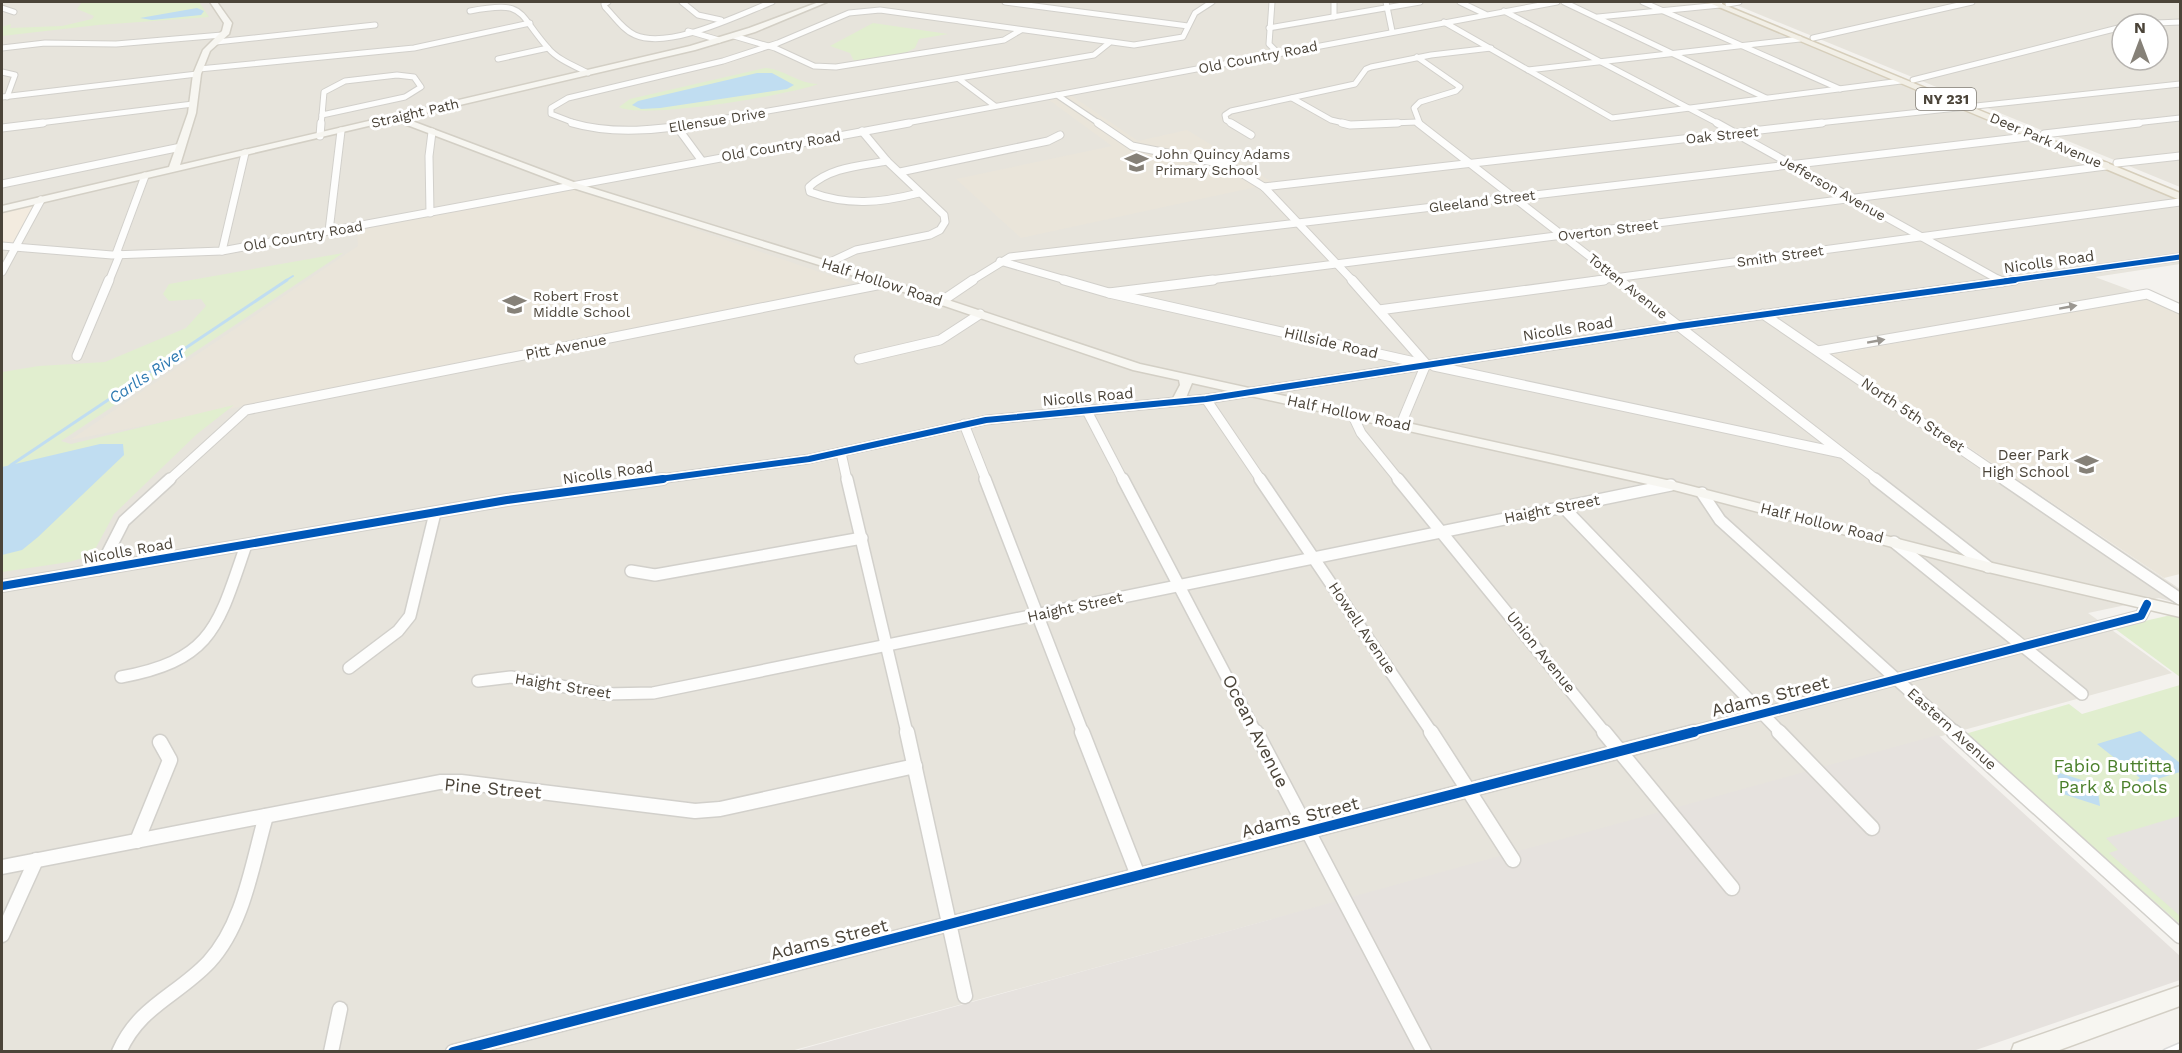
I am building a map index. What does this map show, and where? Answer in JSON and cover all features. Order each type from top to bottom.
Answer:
[{"type":"main road","name":"Deer Park Avenue","points":[[1724,3],[1813,38],[2040,135],[2181,189]]},
{"type":"main road","name":"Deer Park Avenue","points":[[1724,3],[1800,39],[1901,81],[1972,106]]},
{"type":"main road","name":"Deer Park Avenue","points":[[2112,164],[2181,197]]},
{"type":"street","points":[[173,170],[194,104],[198,71],[207,51],[219,38],[228,23],[214,2]]},
{"type":"street","points":[[608,2],[604,4],[605,7],[633,35],[660,37],[688,31],[772,2]]},
{"type":"street","points":[[682,2],[698,15],[721,20]]},
{"type":"street","name":"Straight Path","points":[[2,210],[588,73],[719,40],[824,2]]},
{"type":"street","points":[[1005,2],[1188,26]]},
{"type":"street","points":[[768,46],[849,13],[880,10],[1109,43],[1134,45],[1161,43],[1184,38],[1196,13],[1212,2]]},
{"type":"street","points":[[1272,2],[1269,44],[1278,53]]},
{"type":"street","points":[[1334,2],[1334,17]]},
{"type":"street","points":[[1269,28],[1334,17],[1387,4],[1420,2]]},
{"type":"street","points":[[1460,2],[1485,14]]},
{"type":"street","name":"Old Country Road","points":[[2,246],[118,254],[186,255],[222,251],[1557,2]]},
{"type":"street","points":[[1564,2],[1767,98]]},
{"type":"street","points":[[1643,2],[1840,89]]},
{"type":"street","points":[[1813,38],[1972,2]]},
{"type":"street","points":[[1598,17],[1724,3]]},
{"type":"street","points":[[880,10],[891,4]]},
{"type":"street","points":[[1387,4],[1392,31]]},
{"type":"street","points":[[470,11],[497,7],[515,8],[530,23],[548,48],[563,57],[570,65],[588,73]]},
{"type":"street","points":[[2,8],[14,12]]},
{"type":"street","name":"Jefferson Avenue","points":[[1504,11],[1690,108],[2002,282]]},
{"type":"street","points":[[1443,22],[1612,118],[1901,81]]},
{"type":"street","points":[[300,34],[305,23]]},
{"type":"street","points":[[4,97],[198,71],[414,48],[530,23]]},
{"type":"street","points":[[2,48],[45,43],[116,44],[300,34],[375,25]]},
{"type":"street","points":[[734,36],[768,46],[814,66],[836,67],[1004,40],[1021,30]]},
{"type":"street","points":[[1913,80],[2110,30]]},
{"type":"street","points":[[688,31],[719,40]]},
{"type":"street","points":[[1528,70],[1800,39]]},
{"type":"street","name":"Ellensue Drive","points":[[768,46],[723,60],[568,98],[551,108],[551,114],[588,126],[628,129],[677,127],[1094,55],[1109,43]]},
{"type":"street","points":[[498,59],[548,48]]},
{"type":"street","points":[[1251,135],[1226,120],[1224,115],[1231,111],[1355,84],[1366,69],[1417,57],[1491,48]]},
{"type":"street","points":[[1292,98],[1331,120],[1350,125],[1374,126],[1417,122],[1414,108],[1420,102],[1456,91],[1460,87],[1456,82],[1417,57]]},
{"type":"street","points":[[2,72],[15,75],[4,97]]},
{"type":"street","points":[[320,136],[324,92],[345,81],[406,75],[414,77],[421,87],[405,97],[322,115]]},
{"type":"street","points":[[959,79],[995,106]]},
{"type":"street","name":"Oak Street","points":[[1264,187],[2181,84]]},
{"type":"street","points":[[1057,95],[1132,146],[1228,165],[1264,187],[1337,263],[1426,364],[1401,424]]},
{"type":"street","points":[[2,128],[194,104]]},
{"type":"street","name":"Half Hollow Road","points":[[396,118],[576,186],[887,283],[1137,367],[1671,485],[1891,540],[1988,567],[2181,612]]},
{"type":"street","name":"Gleeland Street","points":[[942,302],[1000,261],[1010,257],[2181,118]]},
{"type":"street","name":"Totten Avenue","points":[[1417,122],[1988,567]]},
{"type":"street","points":[[677,127],[702,161]]},
{"type":"street","points":[[329,231],[341,131]]},
{"type":"street","points":[[826,264],[842,255],[930,235],[940,230],[945,222],[944,215],[918,193],[862,131]]},
{"type":"street","points":[[430,213],[429,156],[432,132]]},
{"type":"street","points":[[900,172],[1048,141],[1060,135]]},
{"type":"street","points":[[2,184],[181,147]]},
{"type":"street","points":[[222,251],[245,153]]},
{"type":"street","name":"Overton Street","points":[[1109,293],[2181,156]]},
{"type":"street","points":[[887,161],[826,174],[814,180],[809,187],[810,192],[847,204],[861,205],[918,193]]},
{"type":"street","points":[[77,356],[146,176]]},
{"type":"street","points":[[2,272],[41,200]]},
{"type":"street","name":"Smith Street","points":[[1380,310],[2181,202]]},
{"type":"street","name":"Nicolls Road","points":[[2,586],[435,513],[841,453],[964,424],[1206,399],[1680,326],[2181,257]]},
{"type":"street","name":"Hillside Road","points":[[1000,261],[1109,293],[1841,453]]},
{"type":"street","name":"Pitt Avenue","points":[[99,570],[124,521],[246,410],[887,283]]},
{"type":"street","points":[[1818,351],[2147,294],[2181,309]]},
{"type":"street","points":[[859,359],[940,340],[980,314]]},
{"type":"street","name":"North 5th Street","points":[[1763,314],[2181,599]]},
{"type":"street","points":[[1178,402],[1186,386],[1185,379]]},
{"type":"street","name":"Howell Avenue","points":[[1206,399],[1471,790],[1513,860]]},
{"type":"street","name":"Ocean Avenue","points":[[1087,411],[1424,1052]]},
{"type":"street","name":"Union Avenue","points":[[1352,414],[1368,441],[1732,888]]},
{"type":"street","points":[[964,424],[1137,873]]},
{"type":"street","points":[[841,453],[915,766],[965,996]]},
{"type":"street","name":"Haight Street","points":[[478,681],[518,677],[605,694],[653,693],[1671,485]]},
{"type":"street","name":"Eastern Avenue","points":[[1702,493],[1720,520],[2181,936]]},
{"type":"street","points":[[1563,507],[1763,712],[1872,828]]},
{"type":"street","points":[[349,668],[398,631],[410,616],[435,513]]},
{"type":"street","points":[[631,571],[655,575],[862,538]]},
{"type":"street","points":[[1891,540],[2082,694]]},
{"type":"street","points":[[121,677],[154,671],[184,658],[202,641],[222,611],[246,545]]},
{"type":"street","name":"Adams Street","points":[[453,1052],[1137,873],[1471,790],[1763,712],[2141,616],[2147,604]]},
{"type":"street","points":[[137,841],[170,760],[160,742]]},
{"type":"street","name":"Pine Street","points":[[2,867],[440,782],[461,782],[696,811],[720,809],[915,766]]},
{"type":"street","points":[[119,1052],[124,1035],[143,1012],[210,962],[229,937],[266,816]]},
{"type":"street","points":[[2,935],[36,860]]},
{"type":"street","points":[[2022,1052],[2181,996]]},
{"type":"street","points":[[331,1052],[340,1009]]},
{"type":"shaded area","points":[[2,2],[1708,2],[2180,199],[2180,264],[2095,277],[2149,297],[1831,355],[2180,589],[2180,604],[2159,598],[2088,613],[2172,673],[791,1051],[2,1052]]},
{"type":"shaded area","points":[[1729,2],[2180,2],[2180,187]]},
{"type":"shaded area","name":"John Quincy Adams Primary School","points":[[1072,96],[1138,141],[1187,130],[1274,183],[1021,238],[956,179],[1112,146],[1049,100]]},
{"type":"shaded area","name":"Robert Frost Middle School","points":[[576,189],[852,283],[662,325],[70,440],[358,246],[357,229]]},
{"type":"shaded area","points":[[38,202],[13,246],[2,245],[2,210]]},
{"type":"shaded area","name":"Deer Park High School","points":[[2149,297],[2180,313],[2180,574],[2164,578],[1831,355]]},
{"type":"shaded area","points":[[1938,735],[2180,956],[2180,980],[1973,1051],[791,1052]]},
{"type":"shaded area","points":[[2180,816],[2180,916],[2109,853],[2118,850],[2106,838]]},
{"type":"green space","points":[[82,2],[200,3],[209,17],[98,25],[2,36],[2,27],[11,24],[10,28],[62,26],[92,19],[94,16],[77,9]]},
{"type":"green space","points":[[873,23],[948,34],[919,39],[915,48],[903,54],[854,61],[850,53],[830,46]]},
{"type":"green space","points":[[765,68],[779,71],[804,82],[818,84],[749,100],[685,108],[633,110],[619,107],[630,99]]},
{"type":"green space","points":[[343,253],[61,441],[71,444],[234,405],[197,434],[114,514],[92,555],[69,562],[2,572],[2,372],[39,366],[105,362],[186,328],[206,306],[201,299],[169,301],[163,294],[169,284]]},
{"type":"green space","points":[[2171,615],[2180,617],[2180,677],[2114,628]]},
{"type":"green space","name":"Fabio Buttitta Park & Pools","points":[[2180,685],[2180,924],[1965,734],[2069,704],[2082,714]]},
{"type":"water","points":[[197,8],[204,11],[201,15],[152,20],[140,18]]},
{"type":"water","points":[[757,73],[772,73],[794,85],[787,89],[660,108],[641,109],[632,105],[638,101]]},
{"type":"water","points":[[100,444],[123,444],[124,455],[38,537],[22,550],[2,555],[2,467]]},
{"type":"water","points":[[2140,731],[2180,763],[2180,772],[2141,784],[2137,780],[2140,778],[2097,744]]},
{"type":"water","points":[[2057,772],[2097,785],[2100,806],[2060,793]]},
{"type":"waterway","name":"Carlls River","points":[[285,281],[293,276]]},
{"type":"waterway","name":"Carlls River","points":[[2,474],[11,465],[287,280]]},
{"type":"railway","points":[[2166,1052],[2180,1046]]},
{"type":"cycle path","points":[[2,586],[507,500],[809,459],[986,420],[1206,399],[1680,326],[2180,257]]},
{"type":"cycle path","points":[[453,1052],[2141,616],[2147,604]]},
{"type":"place","name":"John Quincy Adams Primary School","points":[[1137,162]]},
{"type":"place","name":"Robert Frost Middle School","points":[[515,304]]},
{"type":"place","name":"Deer Park High School","points":[[2087,464]]}]
